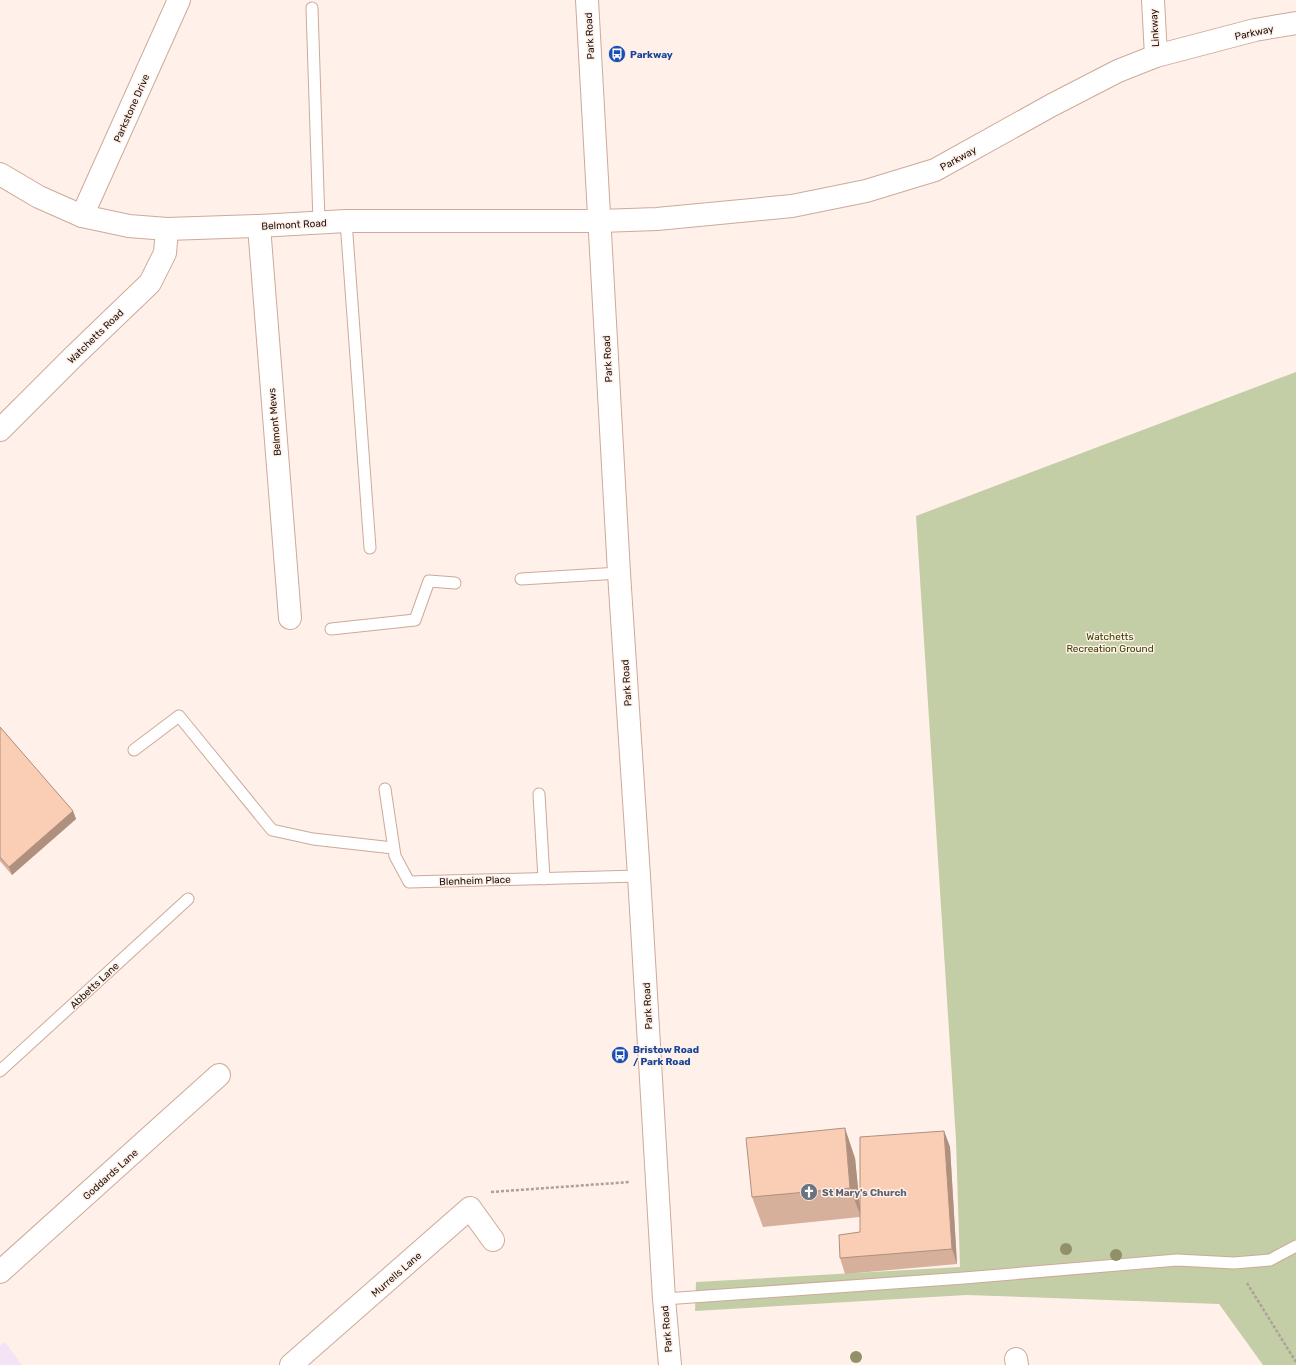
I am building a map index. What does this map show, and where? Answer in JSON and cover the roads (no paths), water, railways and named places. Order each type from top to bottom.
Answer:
[{"type":"street","name":"Parkstone Drive","points":[[82,216],[180,0]]},
{"type":"street","name":"Park Road","points":[[587,0],[619,573],[639,876],[664,1299],[670,1365]]},
{"type":"street","name":"Linkway","points":[[1153,0],[1156,56]]},
{"type":"street","name":"Parkway","points":[[600,221],[657,219],[792,206],[866,191],[942,167],[1059,101],[1118,71],[1156,56],[1255,30],[1296,23]]},
{"type":"street","name":"Belmont Road","points":[[0,174],[39,197],[82,216],[129,226],[167,229],[346,221],[600,221]]},
{"type":"street","name":"Belmont Mews","points":[[259,226],[290,618]]},
{"type":"street","name":"Watchetts Road","points":[[0,430],[150,283],[166,253],[167,229]]},
{"type":"street","name":"Goddards Lane","points":[[0,1272],[219,1075]]},
{"type":"street","name":"Murrells Lane","points":[[291,1365],[470,1208],[493,1240]]},
{"type":"lane","points":[[312,8],[319,222]]},
{"type":"lane","points":[[346,221],[370,548]]},
{"type":"lane","points":[[521,579],[619,573]]},
{"type":"lane","points":[[331,629],[415,620],[429,581],[455,583]]},
{"type":"lane","points":[[134,750],[179,716],[272,830],[313,839],[394,848]]},
{"type":"lane","name":"Blenheim Place","points":[[384,789],[395,856],[409,882],[639,876]]},
{"type":"lane","points":[[539,794],[544,879]]},
{"type":"lane","name":"Abbetts Lane","points":[[0,1071],[188,899]]},
{"type":"lane","points":[[664,1299],[972,1277],[1177,1260],[1234,1263],[1270,1260],[1296,1246]]},
{"type":"place","name":"Parkway","points":[[617,54]]},
{"type":"place","name":"Bristow Road / Park Road","points":[[620,1055]]},
{"type":"place","name":"St Mary's Church","points":[[809,1192]]},
{"type":"park label","name":"Watchetts Recreation Ground","points":[[1110,642]]}]
